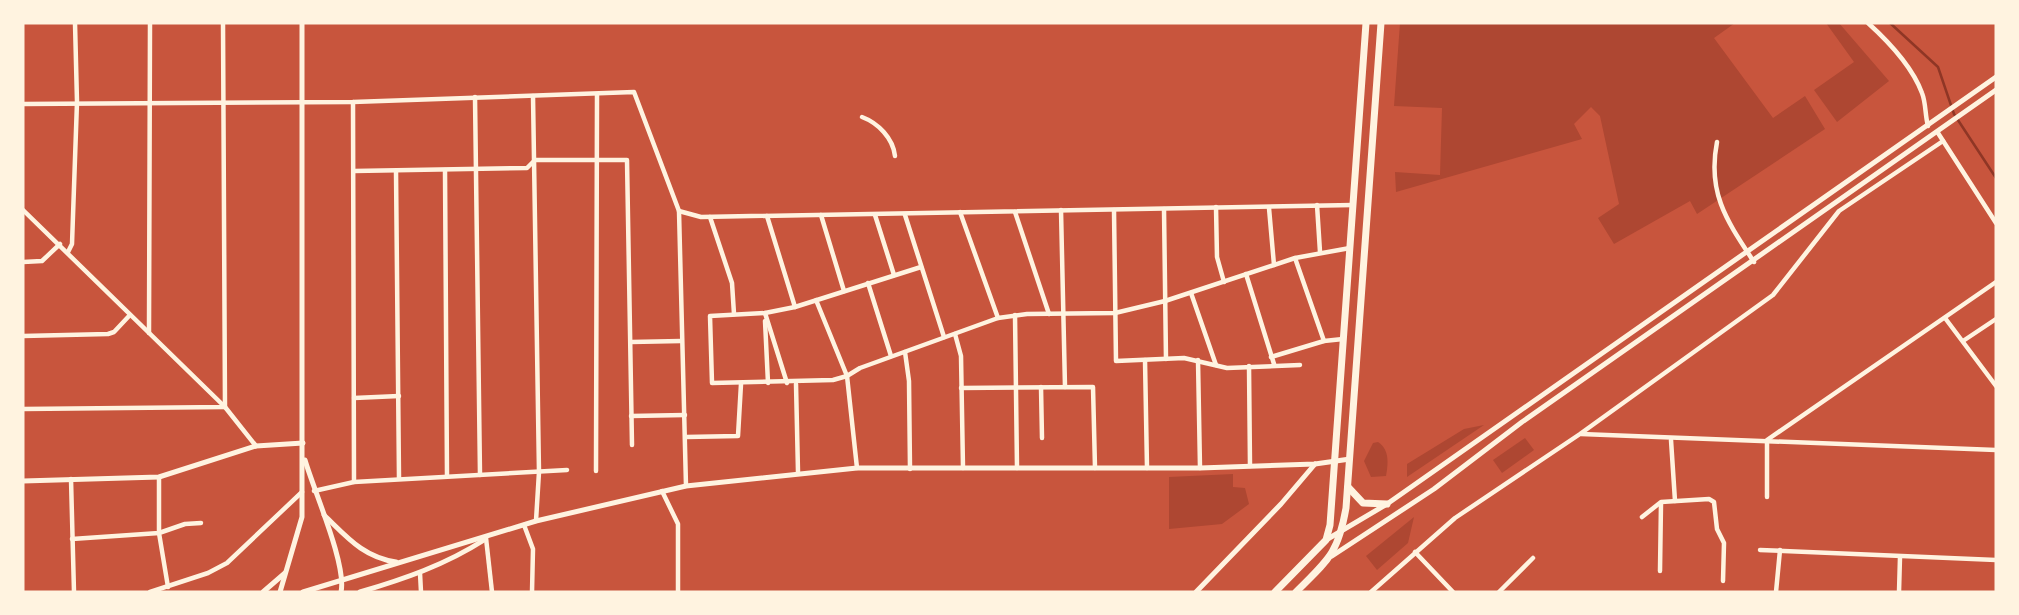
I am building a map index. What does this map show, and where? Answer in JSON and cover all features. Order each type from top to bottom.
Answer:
[{"type":"highway","points":[[1275,592],[1326,540],[1332,502],[1366,23]]},
{"type":"highway","points":[[1296,592],[1332,556],[1342,532],[1348,487],[1381,23]]},
{"type":"highway","points":[[1348,487],[1363,503],[1387,504]]},
{"type":"main road","points":[[280,592],[299,534],[302,492],[302,23]]},
{"type":"main road","points":[[1326,540],[1387,504],[1996,77]]},
{"type":"main road","points":[[1332,556],[1422,497],[1522,422],[1996,90]]},
{"type":"main road","points":[[23,481],[159,477],[256,446],[303,443]]},
{"type":"main road","points":[[303,454],[343,578],[341,592]]},
{"type":"main road","points":[[303,592],[536,521],[687,486],[797,472],[857,468],[1200,468],[1315,464],[1350,459]]},
{"type":"main road","points":[[1196,592],[1281,504],[1315,464]]},
{"type":"main road","points":[[321,512],[369,556],[399,563]]},
{"type":"main road","points":[[360,592],[420,573],[454,558],[486,538]]},
{"type":"main road","points":[[263,592],[285,573]]},
{"type":"street","points":[[68,252],[72,244],[77,102],[75,23]]},
{"type":"street","points":[[149,334],[150,23]]},
{"type":"street","points":[[223,23],[225,407]]},
{"type":"street","points":[[1868,23],[1899,56],[1911,74],[1922,93],[1928,126]]},
{"type":"street","points":[[23,104],[353,102],[634,92],[678,211],[687,486]]},
{"type":"street","points":[[596,471],[597,95]]},
{"type":"street","points":[[533,96],[539,472],[536,521]]},
{"type":"street","points":[[475,97],[480,475]]},
{"type":"street","points":[[353,102],[354,482]]},
{"type":"street","points":[[862,117],[875,122],[894,146],[895,156]]},
{"type":"street","points":[[1938,133],[1996,223]]},
{"type":"street","points":[[1371,592],[1455,518],[1580,434],[1773,295],[1839,211],[1943,141]]},
{"type":"street","points":[[1717,142],[1714,158],[1718,202],[1754,262]]},
{"type":"street","points":[[354,172],[527,168],[535,160],[627,160],[632,445]]},
{"type":"street","points":[[445,170],[447,476]]},
{"type":"street","points":[[396,171],[399,478]]},
{"type":"street","points":[[1317,205],[1320,252]]},
{"type":"street","points":[[678,211],[710,217],[1353,205]]},
{"type":"street","points":[[1216,207],[1217,257],[1224,282]]},
{"type":"street","points":[[1269,208],[1274,265]]},
{"type":"street","points":[[1164,209],[1166,359]]},
{"type":"street","points":[[23,210],[225,407],[256,446]]},
{"type":"street","points":[[1061,210],[1065,387]]},
{"type":"street","points":[[1114,210],[1116,361],[1166,359],[1198,360],[1216,366],[1300,365]]},
{"type":"street","points":[[960,212],[998,318]]},
{"type":"street","points":[[1015,212],[1049,314]]},
{"type":"street","points":[[905,214],[944,337]]},
{"type":"street","points":[[821,215],[844,290]]},
{"type":"street","points":[[876,215],[894,275]]},
{"type":"street","points":[[767,216],[795,307]]},
{"type":"street","points":[[710,217],[732,283],[734,314]]},
{"type":"street","points":[[23,262],[42,261],[60,244]]},
{"type":"street","points":[[921,267],[795,307],[765,313],[713,315],[709,318],[710,377],[714,384],[796,384],[848,376],[860,368],[891,356],[998,318],[1015,315],[1115,313],[1192,293],[1295,258],[1350,248]]},
{"type":"street","points":[[1295,258],[1324,341]]},
{"type":"street","points":[[1246,274],[1274,365]]},
{"type":"street","points":[[1767,440],[1996,282]]},
{"type":"street","points":[[868,283],[891,356]]},
{"type":"street","points":[[1192,293],[1216,366]]},
{"type":"street","points":[[816,300],[848,376],[857,468]]},
{"type":"street","points":[[765,313],[788,383]]},
{"type":"street","points":[[765,313],[768,383]]},
{"type":"street","points":[[1015,315],[1017,469]]},
{"type":"street","points":[[23,336],[108,334],[114,332],[129,316]]},
{"type":"street","points":[[1945,318],[1996,386]]},
{"type":"street","points":[[1962,341],[1996,319]]},
{"type":"street","points":[[955,334],[961,356],[963,469]]},
{"type":"street","points":[[1271,357],[1324,341],[1343,339]]},
{"type":"street","points":[[631,342],[681,341]]},
{"type":"street","points":[[905,352],[909,381],[910,469]]},
{"type":"street","points":[[1145,360],[1147,468]]},
{"type":"street","points":[[1198,360],[1200,468]]},
{"type":"street","points":[[1250,366],[1250,466]]},
{"type":"street","points":[[686,437],[738,436],[741,384]]},
{"type":"street","points":[[796,384],[797,472]]},
{"type":"street","points":[[961,388],[1090,386],[1094,390],[1095,468]]},
{"type":"street","points":[[1041,387],[1042,438]]},
{"type":"street","points":[[354,398],[399,396]]},
{"type":"street","points":[[23,410],[225,407]]},
{"type":"street","points":[[631,416],[685,415]]},
{"type":"street","points":[[1580,434],[1671,440],[1767,440],[1996,450]]},
{"type":"street","points":[[1671,440],[1675,502]]},
{"type":"street","points":[[1767,440],[1767,497]]},
{"type":"street","points":[[314,491],[354,482],[399,478],[567,470]]},
{"type":"street","points":[[159,477],[159,533],[168,587]]},
{"type":"street","points":[[71,479],[74,592]]},
{"type":"street","points":[[662,491],[678,524],[678,592]]},
{"type":"street","points":[[150,592],[208,573],[227,563],[302,492]]},
{"type":"street","points":[[1643,517],[1661,502],[1709,499],[1714,502],[1717,529],[1724,544],[1723,580]]},
{"type":"street","points":[[1660,571],[1661,502]]},
{"type":"street","points":[[72,539],[159,533],[185,524],[201,523]]},
{"type":"street","points":[[524,524],[533,549],[532,592]]},
{"type":"street","points":[[486,538],[492,592]]},
{"type":"street","points":[[1759,550],[1996,560]]},
{"type":"street","points":[[1776,592],[1780,551]]},
{"type":"street","points":[[1415,552],[1453,592]]},
{"type":"street","points":[[1899,592],[1900,557]]},
{"type":"street","points":[[1499,592],[1533,558]]},
{"type":"street","points":[[420,573],[421,592]]},
{"type":"shaded area","points":[[1400,23],[1735,23],[1714,38],[1773,118],[1805,96],[1825,129],[1697,214],[1690,201],[1614,244],[1598,218],[1619,204],[1600,116],[1591,107],[1574,124],[1582,139],[1396,192],[1395,172],[1440,175],[1442,108],[1394,106]]},
{"type":"shaded area","points":[[1826,23],[1839,23],[1889,81],[1837,122],[1814,90],[1854,62]]},
{"type":"shaded area","points":[[1484,425],[1407,477],[1407,464],[1464,429]]},
{"type":"shaded area","points":[[1525,438],[1534,450],[1502,473],[1493,460]]},
{"type":"shaded area","points":[[1378,442],[1386,453],[1386,476],[1371,477],[1364,461],[1373,443]]},
{"type":"shaded area","points":[[1233,474],[1233,487],[1245,488],[1249,504],[1222,524],[1169,529],[1169,477]]},
{"type":"shaded area","points":[[1414,517],[1408,543],[1377,570],[1366,556]]},
{"type":"waterway","points":[[1890,23],[1938,67],[1954,114],[1996,178]]}]
